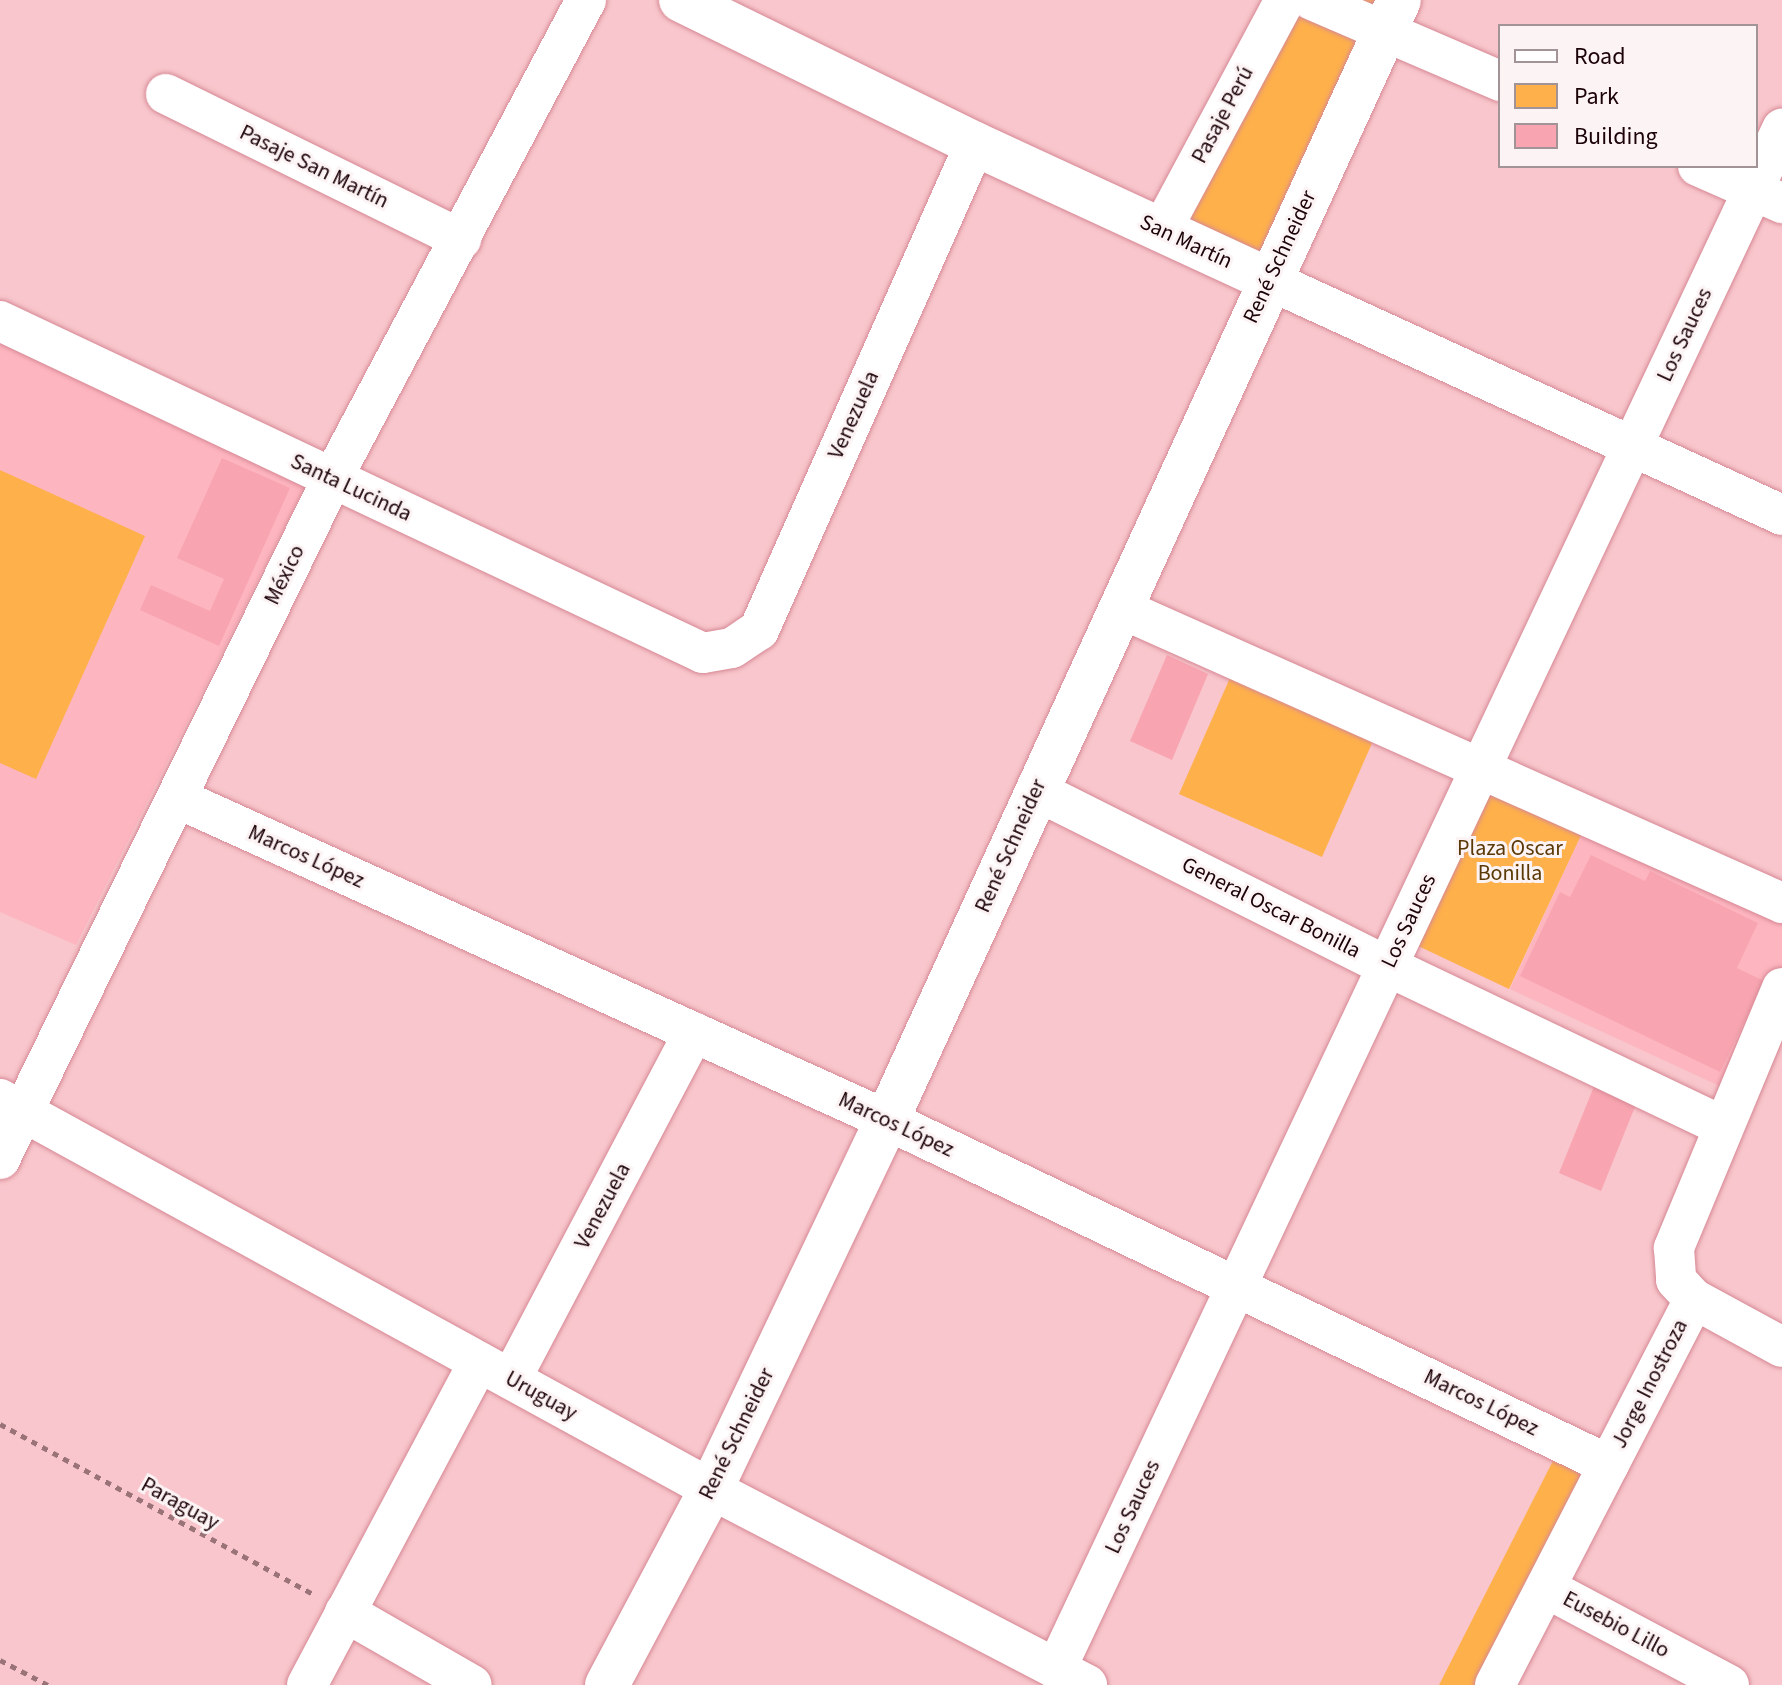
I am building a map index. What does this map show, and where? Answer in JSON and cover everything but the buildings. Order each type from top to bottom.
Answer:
[{"type":"street","name":"México","points":[[0,1159],[12,1105],[177,798],[332,479],[586,0]]},
{"type":"street","name":"San Martín","points":[[681,0],[975,144],[1782,515]]},
{"type":"street","name":"Pasaje Perú","points":[[1161,231],[1285,0]]},
{"type":"street","points":[[1312,0],[1392,16],[1498,80]]},
{"type":"street","name":"René Schneider","points":[[607,1685],[711,1489],[887,1120],[1392,16]]},
{"type":"street","name":"Pasaje San Martín","points":[[166,94],[461,239]]},
{"type":"street","name":"Los Sauces","points":[[1072,1677],[1237,1286],[1387,966],[1632,447],[1768,196],[1782,129]]},
{"type":"street","name":"Venezuela","points":[[703,653],[732,648],[759,630],[975,144]]},
{"type":"street","points":[[1703,168],[1768,196]]},
{"type":"street","name":"Santa Lucinda","points":[[0,321],[703,653]]},
{"type":"street","points":[[1120,608],[1782,903]]},
{"type":"street","name":"General Oscar Bonilla","points":[[1037,791],[1387,966],[1723,1126]]},
{"type":"street","name":"Marcos López","points":[[177,798],[887,1120],[1609,1465]]},
{"type":"street","name":"Jorge Inostroza","points":[[1495,1685],[1694,1299],[1676,1280],[1674,1248],[1723,1126],[1777,1014]]},
{"type":"street","name":"Venezuela","points":[[307,1685],[345,1612],[495,1371],[694,1032]]},
{"type":"street","name":"Uruguay","points":[[12,1105],[711,1489],[1072,1677]]},
{"type":"street","points":[[1694,1299],[1782,1347]]},
{"type":"street","name":"Eusebio Lillo","points":[[1546,1588],[1729,1685]]},
{"type":"street","points":[[345,1612],[472,1685]]},
{"type":"path","name":"Paraguay","points":[[0,1424],[345,1612]]},
{"type":"path","points":[[0,1660],[48,1685]]},
{"type":"shaded area","points":[[0,334],[305,486],[76,945],[0,912]]},
{"type":"shaded area","points":[[1583,831],[1782,919],[1782,967],[1726,1089],[1510,989]]},
{"type":"green space","points":[[1297,0],[1383,0],[1264,254],[1184,217]]},
{"type":"green space","points":[[0,470],[145,536],[36,779],[0,763]]},
{"type":"green space","points":[[1233,671],[1376,734],[1322,857],[1179,794]]},
{"type":"green space","name":"Plaza Oscar Bonilla","points":[[1484,788],[1583,831],[1509,989],[1414,944]]},
{"type":"green space","points":[[1560,1447],[1595,1469],[1484,1685],[1439,1685]]}]
